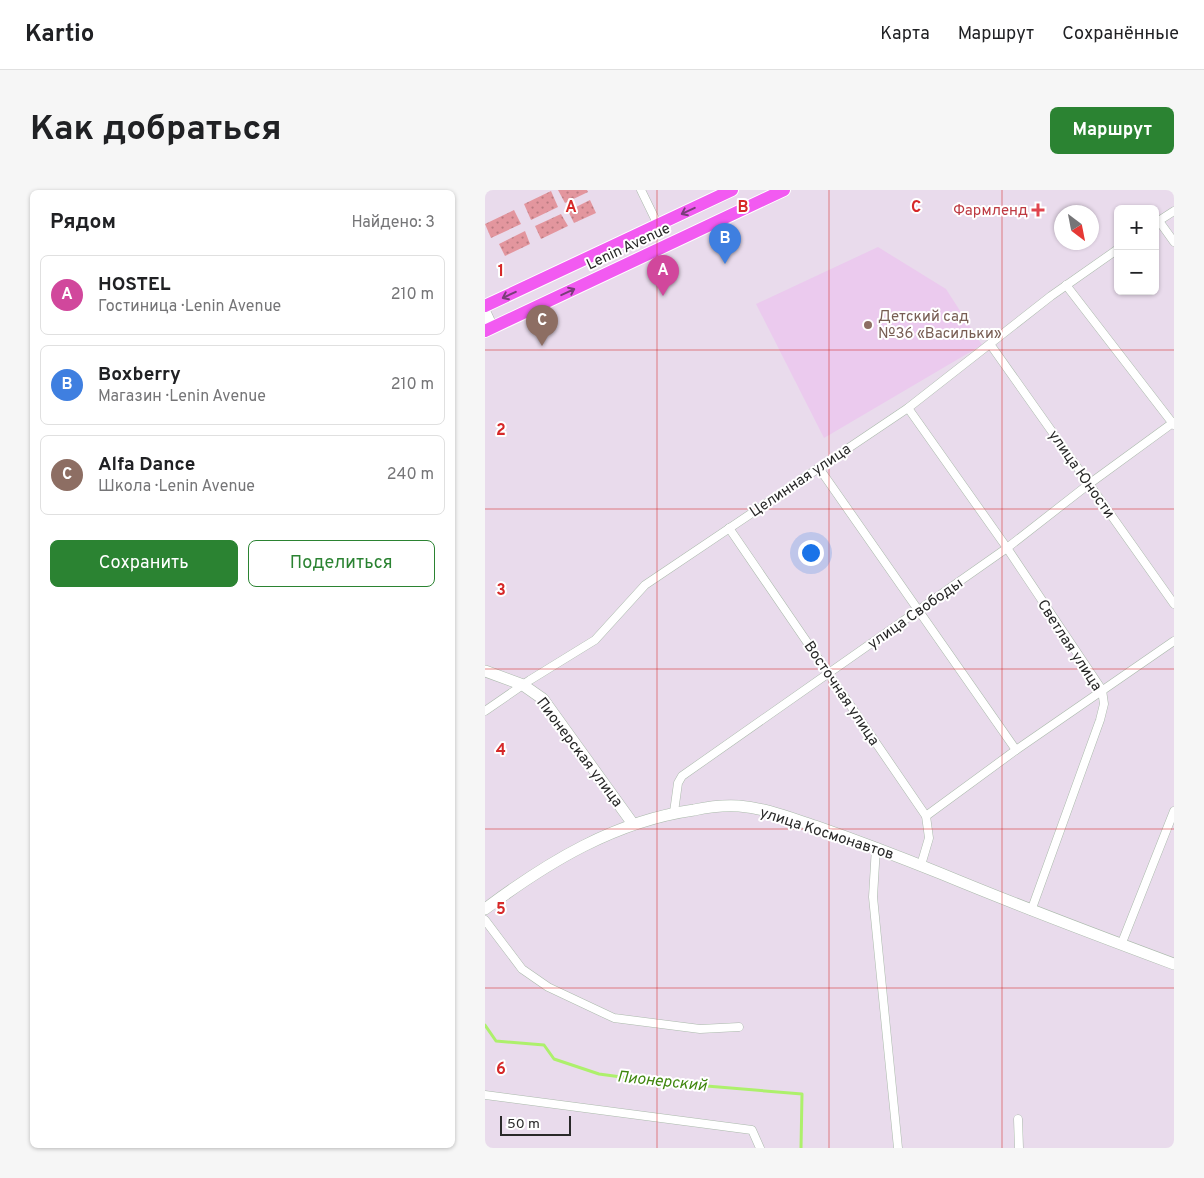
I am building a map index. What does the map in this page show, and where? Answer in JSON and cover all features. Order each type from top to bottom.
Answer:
[{"type":"main road","name":"Lenin Avenue","points":[[485,306],[732,190]]},
{"type":"main road","name":"Lenin Avenue","points":[[489,329],[784,190]]},
{"type":"main road","points":[[485,312],[489,329]]},
{"type":"main road","name":"Пионерская улица","points":[[485,671],[523,685],[543,699],[633,824]]},
{"type":"main road","name":"улица Космонавтов","points":[[485,909],[572,851],[633,824],[674,812],[739,806],[776,813],[876,847],[1031,910],[1174,964]]},
{"type":"street","points":[[641,190],[658,225]]},
{"type":"street","points":[[1159,221],[1174,211]]},
{"type":"street","points":[[1159,224],[1174,242]]},
{"type":"street","name":"Целинная улица","points":[[485,711],[595,640],[645,586],[908,408],[1066,285],[1114,253]]},
{"type":"street","points":[[1066,285],[1174,424]]},
{"type":"street","name":"улица Юности","points":[[990,344],[1174,604]]},
{"type":"street","name":"Светлая улица","points":[[908,408],[1007,548],[1102,690],[1104,704],[1100,720],[1031,910]]},
{"type":"street","name":"улица Свободы","points":[[674,812],[678,783],[682,776],[1007,548],[1089,484],[1174,424]]},
{"type":"street","points":[[819,468],[1016,750]]},
{"type":"street","name":"Восточная улица","points":[[729,528],[926,816],[929,838],[921,865]]},
{"type":"street","points":[[926,816],[1016,750],[1174,641]]},
{"type":"street","points":[[1121,945],[1174,811]]},
{"type":"street","points":[[876,847],[873,897],[898,1148]]},
{"type":"street","points":[[485,920],[523,969],[548,987],[615,1018],[700,1029],[739,1027]]},
{"type":"street","points":[[485,1095],[752,1130],[760,1148]]},
{"type":"street","points":[[1018,1119],[1019,1148]]},
{"type":"shaded area","points":[[558,190],[587,190],[588,192],[565,203]]},
{"type":"shaded area","points":[[551,191],[558,207],[531,220],[524,204]]},
{"type":"shaded area","points":[[590,200],[596,213],[574,223],[568,211]]},
{"type":"shaded area","points":[[514,210],[521,224],[491,238],[485,224]]},
{"type":"shaded area","points":[[561,214],[568,226],[541,239],[535,226]]},
{"type":"shaded area","points":[[525,231],[530,244],[505,256],[499,244]]},
{"type":"shaded area","name":"Детский сад №36 «Васильки»","points":[[878,247],[946,289],[982,345],[824,438],[756,304]]},
{"type":"waterway","name":"Пионерский","points":[[485,1025],[496,1041],[544,1045],[554,1059],[599,1074],[658,1082],[802,1094],[801,1148]]},
{"type":"place","name":"Фармленд","points":[[1038,210]]},
{"type":"place","name":"Boxberry","points":[[725,264]]},
{"type":"place","name":"HOSTEL","points":[[663,296]]},
{"type":"place","name":"Детский сад №36 «Васильки»","points":[[868,325]]},
{"type":"place","name":"Alfa Dance","points":[[542,346]]}]
